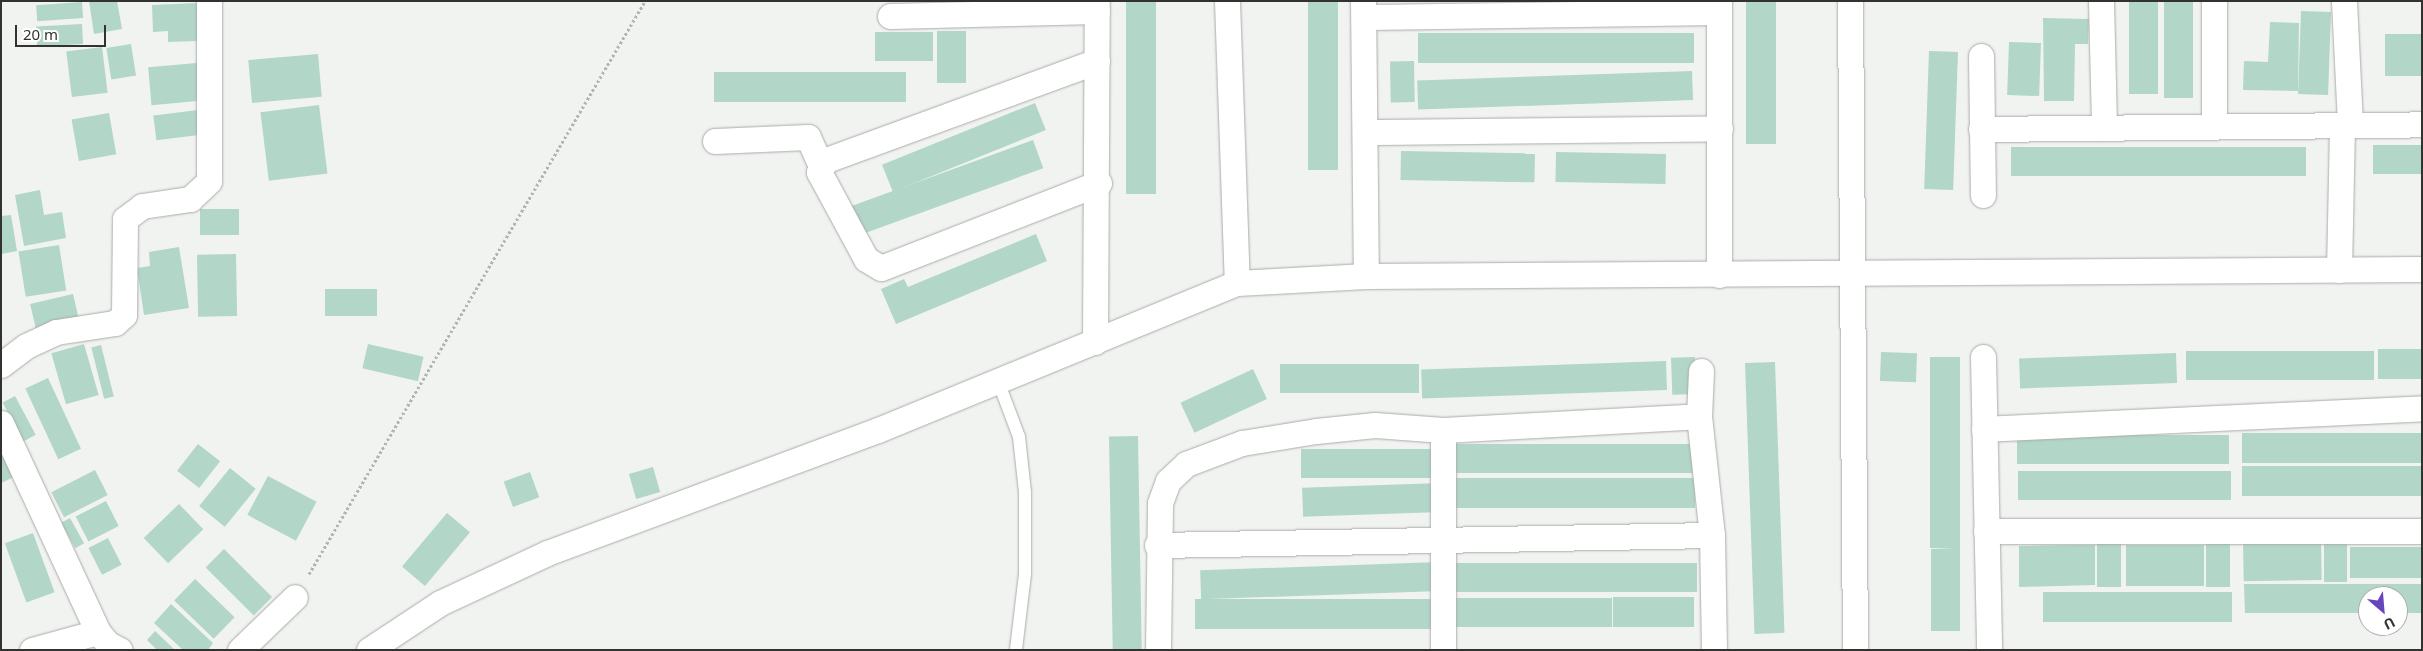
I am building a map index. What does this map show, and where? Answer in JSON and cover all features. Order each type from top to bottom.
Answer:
[{"type":"street","points":[[1,366],[26,346],[56,332],[115,323],[124,315],[125,219],[142,206],[190,199],[209,181],[209,1]]},
{"type":"street","points":[[1227,1],[1237,283]]},
{"type":"street","points":[[1850,1],[1855,650]]},
{"type":"street","points":[[2214,1],[2214,126]]},
{"type":"street","points":[[2339,270],[2346,125],[2344,1]]},
{"type":"street","points":[[2101,2],[2104,128]]},
{"type":"street","points":[[890,16],[1097,6],[1099,183],[1095,342]]},
{"type":"street","points":[[1366,276],[1364,9],[1719,7],[1719,275]]},
{"type":"street","points":[[1981,56],[1983,195]]},
{"type":"street","points":[[820,164],[1097,61]]},
{"type":"street","points":[[1981,129],[2422,124]]},
{"type":"street","points":[[1364,132],[1720,128]]},
{"type":"street","points":[[715,141],[808,137],[820,164],[819,172],[866,259],[881,268],[1099,183]]},
{"type":"street","points":[[368,650],[440,603],[547,553],[998,382],[1237,283],[1366,276],[1852,275],[2422,269]]},
{"type":"street","points":[[1983,356],[1989,650]]},
{"type":"street","points":[[1701,371],[1699,416],[1712,535],[1714,650]]},
{"type":"street","points":[[1984,429],[2422,408]]},
{"type":"street","points":[[1158,650],[1157,545],[1163,496],[1168,481],[1186,464],[1242,443],[1316,431],[1375,425],[1443,430],[1699,416]]},
{"type":"street","points":[[1,423],[98,632],[108,644],[120,650]]},
{"type":"street","points":[[1443,430],[1444,650]]},
{"type":"street","points":[[1986,531],[2422,530]]},
{"type":"street","points":[[1157,545],[1443,543],[1712,535]]},
{"type":"street","points":[[240,650],[295,597]]},
{"type":"street","points":[[32,650],[98,632]]},
{"type":"lane","points":[[998,382],[1019,437],[1025,492],[1025,574],[1016,650]]},
{"type":"path","points":[[295,597],[645,1]]},
{"type":"building","points":[[89,1],[117,1],[122,29],[94,34]]},
{"type":"building","points":[[1126,1],[1156,1],[1156,194],[1126,194]]},
{"type":"building","points":[[1308,1],[1338,1],[1338,170],[1308,170]]},
{"type":"building","points":[[1746,1],[1776,1],[1776,144],[1746,144]]},
{"type":"building","points":[[2129,1],[2158,1],[2158,94],[2129,94]]},
{"type":"building","points":[[2164,1],[2193,1],[2193,98],[2164,98]]},
{"type":"building","points":[[82,2],[83,18],[37,21],[36,5]]},
{"type":"building","points":[[198,3],[197,41],[168,42],[168,31],[153,32],[152,5]]},
{"type":"building","points":[[2301,11],[2331,12],[2328,95],[2298,94]]},
{"type":"building","points":[[2043,18],[2089,19],[2088,44],[2075,44],[2074,101],[2044,101]]},
{"type":"building","points":[[2270,22],[2299,23],[2298,91],[2243,90],[2244,61],[2268,62]]},
{"type":"building","points":[[82,24],[83,44],[37,46],[36,26]]},
{"type":"building","points":[[937,31],[966,31],[966,83],[937,83]]},
{"type":"building","points":[[875,32],[933,32],[933,61],[875,61]]},
{"type":"building","points":[[1418,33],[1694,33],[1694,63],[1418,63]]},
{"type":"building","points":[[2385,34],[2422,34],[2422,76],[2385,76]]},
{"type":"building","points":[[2009,42],[2041,43],[2039,96],[2007,95]]},
{"type":"building","points":[[131,44],[136,76],[111,80],[106,48]]},
{"type":"building","points":[[102,47],[108,93],[72,97],[66,51]]},
{"type":"building","points":[[1929,51],[1958,52],[1953,190],[1924,189]]},
{"type":"building","points":[[318,54],[322,97],[252,103],[248,60]]},
{"type":"building","points":[[1390,61],[1414,61],[1415,102],[1391,102]]},
{"type":"building","points":[[197,63],[200,101],[151,105],[148,67]]},
{"type":"building","points":[[1692,71],[1693,100],[1418,110],[1417,81]]},
{"type":"building","points":[[714,72],[906,72],[906,102],[714,102]]},
{"type":"building","points":[[1035,103],[1046,130],[893,192],[882,165]]},
{"type":"building","points":[[319,105],[327,173],[269,181],[260,112]]},
{"type":"building","points":[[198,110],[201,135],[156,140],[153,115]]},
{"type":"building","points":[[109,113],[116,154],[79,161],[72,120]]},
{"type":"building","points":[[1033,140],[1043,168],[862,234],[852,206]]},
{"type":"building","points":[[2373,145],[2422,145],[2422,174],[2373,174]]},
{"type":"building","points":[[2011,147],[2306,147],[2306,176],[2011,176]]},
{"type":"building","points":[[1401,151],[1535,153],[1534,182],[1400,180]]},
{"type":"building","points":[[1556,152],[1666,154],[1665,184],[1555,182]]},
{"type":"building","points":[[40,190],[44,215],[62,212],[66,238],[24,246],[15,195]]},
{"type":"building","points":[[200,209],[239,209],[239,235],[200,235]]},
{"type":"building","points":[[11,215],[17,251],[1,254],[1,216]]},
{"type":"building","points":[[1036,234],[1047,261],[896,324],[881,289],[904,279],[908,287]]},
{"type":"building","points":[[59,245],[66,290],[26,297],[19,251]]},
{"type":"building","points":[[179,247],[189,308],[144,315],[137,268],[150,266],[149,252]]},
{"type":"building","points":[[236,254],[237,316],[198,317],[197,255]]},
{"type":"building","points":[[325,289],[377,289],[377,316],[325,316]]},
{"type":"building","points":[[73,294],[79,320],[36,330],[30,304]]},
{"type":"building","points":[[84,344],[99,395],[66,404],[51,353]]},
{"type":"building","points":[[368,344],[424,357],[418,381],[362,368]]},
{"type":"building","points":[[101,345],[114,396],[104,399],[91,347]]},
{"type":"building","points":[[2378,349],[2422,349],[2422,379],[2378,379]]},
{"type":"building","points":[[2186,351],[2374,351],[2374,380],[2186,380]]},
{"type":"building","points":[[1881,352],[1917,353],[1916,382],[1880,381]]},
{"type":"building","points":[[2176,353],[2177,383],[2020,388],[2019,358]]},
{"type":"building","points":[[1695,357],[1696,394],[1672,395],[1671,358]]},
{"type":"building","points":[[1930,357],[1960,357],[1960,631],[1931,631],[1931,549],[1956,548],[1930,548]]},
{"type":"building","points":[[1666,361],[1667,390],[1422,399],[1421,370]]},
{"type":"building","points":[[1775,362],[1784,633],[1754,634],[1745,363]]},
{"type":"building","points":[[1280,364],[1419,364],[1419,393],[1280,393]]},
{"type":"building","points":[[1253,369],[1267,399],[1194,433],[1180,403]]},
{"type":"building","points":[[48,378],[81,449],[58,459],[25,389]]},
{"type":"building","points":[[15,396],[36,435],[23,441],[3,403]]},
{"type":"building","points":[[2242,433],[2422,433],[2422,463],[2242,463]]},
{"type":"building","points":[[2017,435],[2229,435],[2229,464],[2017,464]]},
{"type":"building","points":[[1138,436],[1142,650],[1113,650],[1109,437]]},
{"type":"building","points":[[198,444],[220,461],[199,488],[177,471]]},
{"type":"building","points":[[1450,444],[1694,444],[1694,473],[1450,473]]},
{"type":"building","points":[[1301,449],[1439,449],[1439,478],[1301,478]]},
{"type":"building","points":[[1,452],[14,477],[1,483]]},
{"type":"building","points":[[2242,466],[2422,466],[2422,496],[2242,496]]},
{"type":"building","points":[[653,467],[660,492],[636,499],[629,474]]},
{"type":"building","points":[[230,468],[256,489],[225,527],[199,506]]},
{"type":"building","points":[[95,470],[108,495],[64,517],[51,492]]},
{"type":"building","points":[[2018,471],[2231,471],[2231,500],[2018,500]]},
{"type":"building","points":[[530,472],[539,497],[513,507],[504,482]]},
{"type":"building","points":[[268,476],[317,502],[296,541],[247,515]]},
{"type":"building","points":[[1450,478],[1695,478],[1695,508],[1450,508]]},
{"type":"building","points":[[1440,483],[1441,512],[1303,517],[1302,488]]},
{"type":"building","points":[[106,501],[119,526],[88,541],[76,516]]},
{"type":"building","points":[[179,504],[203,529],[168,563],[144,538]]},
{"type":"building","points":[[447,513],[470,532],[425,586],[402,567]]},
{"type":"building","points":[[70,518],[84,543],[75,548],[61,523]]},
{"type":"building","points":[[33,533],[55,592],[26,602],[5,543]]},
{"type":"building","points":[[108,538],[122,565],[102,575],[88,548]]},
{"type":"building","points":[[2324,538],[2347,538],[2347,582],[2324,582]]},
{"type":"building","points":[[2321,540],[2322,580],[2244,581],[2243,541]]},
{"type":"building","points":[[2097,543],[2121,543],[2121,587],[2097,587]]},
{"type":"building","points":[[2206,544],[2230,544],[2230,587],[2206,587]]},
{"type":"building","points":[[2095,545],[2095,585],[2019,587],[2019,546]]},
{"type":"building","points":[[2126,545],[2204,545],[2204,586],[2126,586]]},
{"type":"building","points":[[2350,547],[2422,547],[2422,578],[2350,578]]},
{"type":"building","points":[[224,549],[272,597],[254,615],[206,567]]},
{"type":"building","points":[[1439,562],[1440,591],[1201,599],[1200,570]]},
{"type":"building","points":[[1451,563],[1697,563],[1697,592],[1451,592]]},
{"type":"building","points":[[195,579],[235,617],[214,639],[174,601]]},
{"type":"building","points":[[2244,584],[2422,584],[2422,613],[2408,613],[2408,586],[2358,586],[2358,613],[2245,613]]},
{"type":"building","points":[[2043,592],[2232,592],[2232,622],[2043,622]]},
{"type":"building","points":[[1613,597],[1694,597],[1694,627],[1613,627]]},
{"type":"building","points":[[1450,598],[1612,598],[1612,627],[1450,627]]},
{"type":"building","points":[[1195,599],[1442,599],[1442,629],[1195,629]]},
{"type":"building","points":[[171,604],[213,643],[208,650],[183,650],[154,623]]},
{"type":"building","points":[[155,631],[173,650],[157,650],[147,640]]}]
